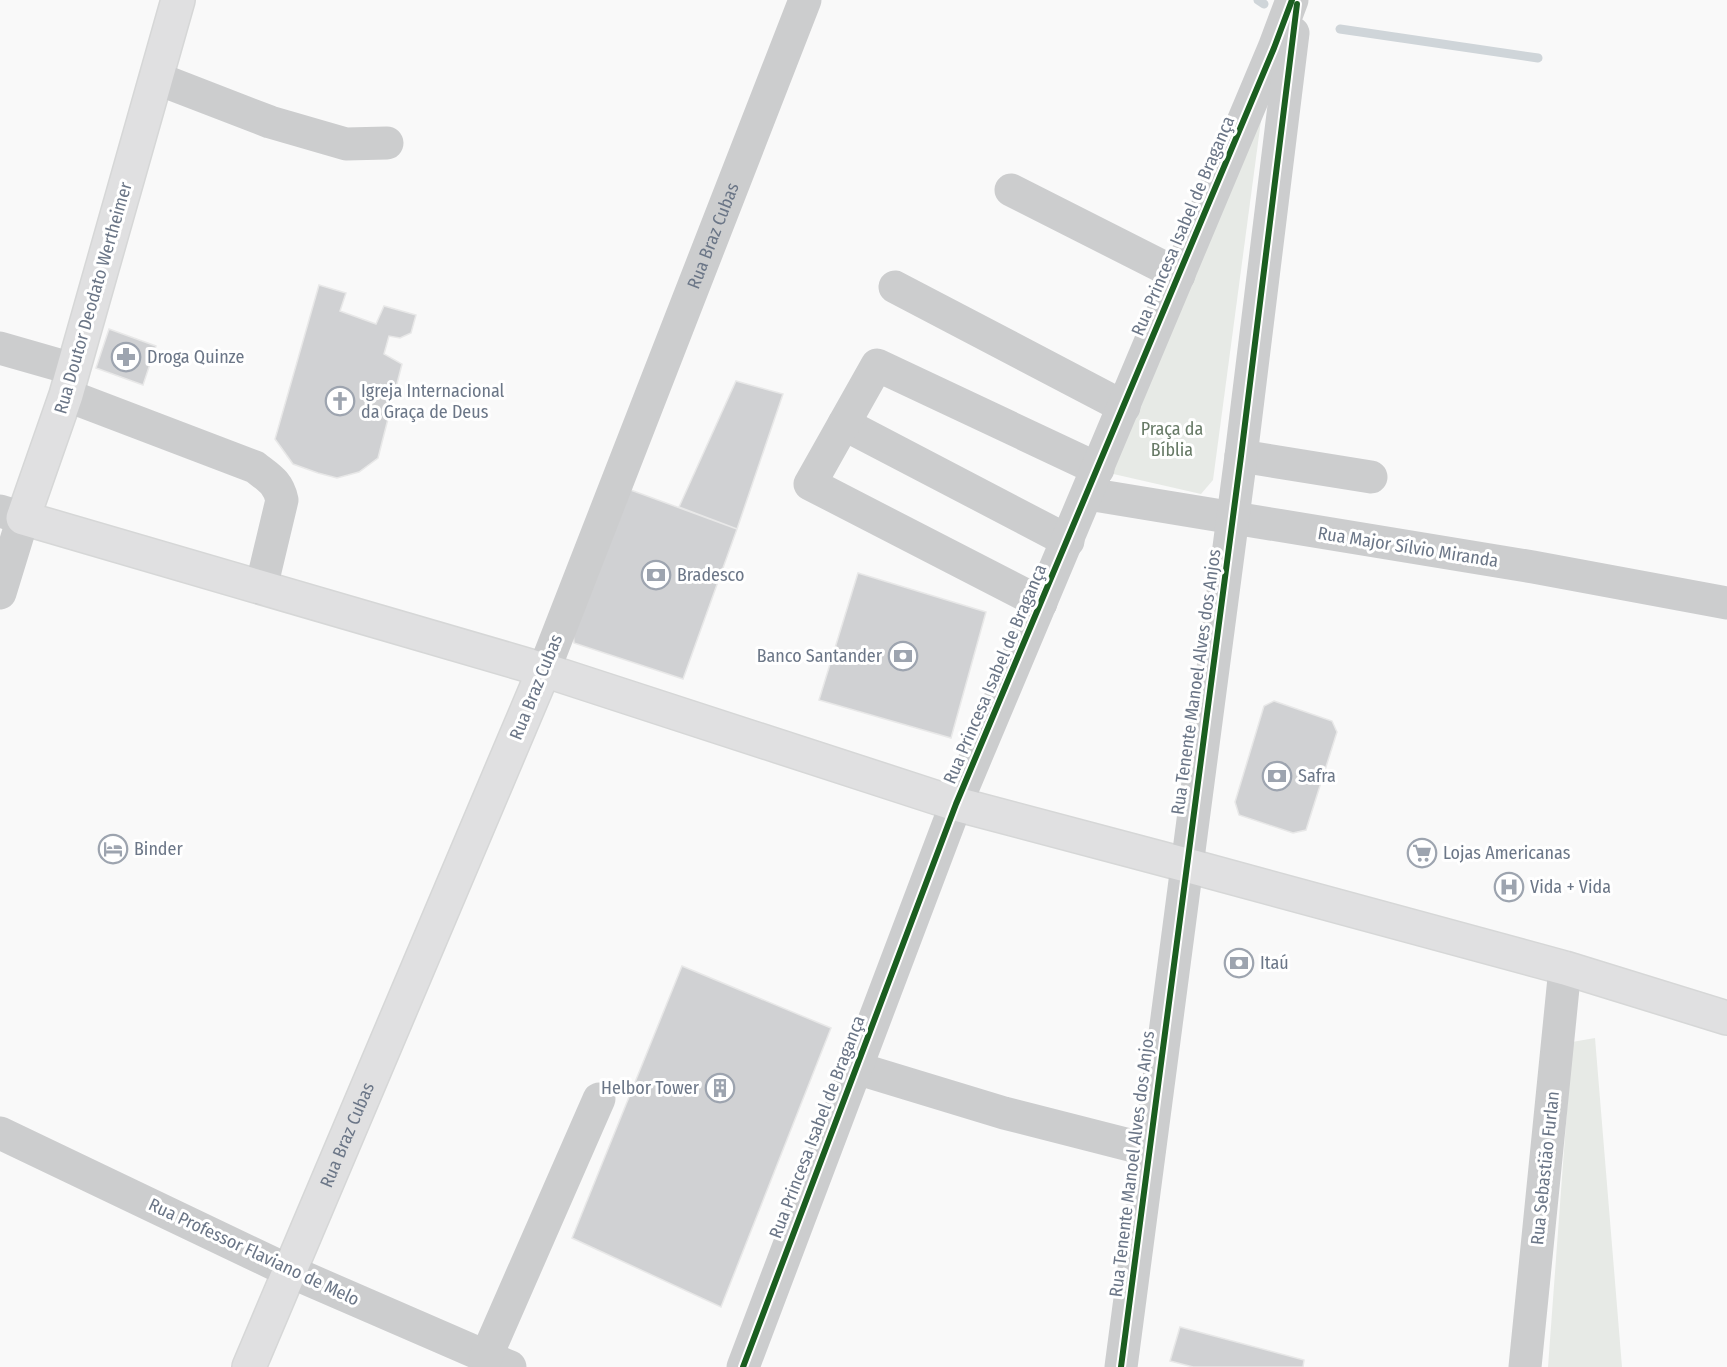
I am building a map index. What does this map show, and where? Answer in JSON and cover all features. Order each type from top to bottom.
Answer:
[{"type":"main road","name":"Rua Doutor Deodato Wertheimer","points":[[12,514],[70,382],[178,0]]},
{"type":"main road","points":[[12,514],[544,670],[956,804],[1565,968],[1727,1018]]},
{"type":"main road","name":"Rua Braz Cubas","points":[[249,1367],[544,670]]},
{"type":"street","name":"Rua Braz Cubas","points":[[544,670],[805,0]]},
{"type":"street","name":"Rua Princesa Isabel de Bragança","points":[[743,1367],[956,804],[1179,275],[1282,52],[1292,0]]},
{"type":"street","name":"Rua Tenente Manoel Alves dos Anjos","points":[[1120,1367],[1241,456],[1282,52],[1297,0]]},
{"type":"street","points":[[156,78],[270,122],[346,144],[387,143]]},
{"type":"street","points":[[1011,190],[1179,275]]},
{"type":"street","points":[[895,287],[1124,407]]},
{"type":"street","points":[[0,348],[255,467],[274,482],[279,488],[282,500],[261,588]]},
{"type":"street","name":"Rua Major Sílvio Miranda","points":[[844,424],[877,365],[1093,482],[1233,519],[1533,567],[1727,603]]},
{"type":"street","points":[[1041,603],[810,484],[844,424],[1068,541]]},
{"type":"street","points":[[1241,456],[1371,477]]},
{"type":"street","name":"Rua Doutor Deodato Wertheimer","points":[[0,593],[12,514]]},
{"type":"street","name":"Rua Sebastião Furlan","points":[[1525,1367],[1565,968]]},
{"type":"street","points":[[856,1068],[1005,1113],[1149,1150]]},
{"type":"street","points":[[498,1362],[599,1099]]},
{"type":"street","name":"Rua Professor Flaviano de Melo","points":[[0,1132],[289,1271],[498,1362]]},
{"type":"green space","name":"Praça da Bíblia","points":[[1266,83],[1213,480],[1201,494],[1109,473]]},
{"type":"green space","points":[[1595,1038],[1622,1367],[1548,1367],[1572,1042]]},
{"type":"building","name":"Igreja Internacional da Graça de Deus","points":[[319,285],[346,293],[340,311],[376,324],[384,306],[416,315],[411,333],[400,338],[389,336],[384,354],[402,364],[378,458],[359,472],[337,478],[293,464],[275,439]]},
{"type":"building","name":"Droga Quinze","points":[[109,329],[156,346],[143,385],[96,368]]},
{"type":"building","points":[[736,381],[783,394],[737,529],[679,507]]},
{"type":"building","name":"Bradesco","points":[[628,489],[737,529],[683,679],[574,643],[572,620]]},
{"type":"building","name":"Banco Santander","points":[[858,573],[986,612],[951,738],[819,700]]},
{"type":"building","points":[[1274,701],[1332,721],[1337,732],[1306,830],[1293,833],[1239,815],[1235,802],[1264,706]]},
{"type":"building","name":"Helbor Tower","points":[[682,966],[831,1028],[721,1307],[572,1238]]},
{"type":"building","points":[[1180,1327],[1304,1360],[1303,1367],[1193,1367],[1170,1361]]},
{"type":"waterway","points":[[1258,0],[1264,4]]},
{"type":"waterway","points":[[1340,29],[1538,58]]},
{"type":"cycle path","points":[[743,1367],[956,804],[1274,48],[1292,0]]},
{"type":"cycle path","points":[[1121,1367],[1241,456],[1297,4]]},
{"type":"place","name":"Droga Quinze","points":[[126,357]]},
{"type":"place","name":"Igreja Internacional da Graça de Deus","points":[[340,401]]},
{"type":"place","name":"Bradesco","points":[[656,575]]},
{"type":"place","name":"Banco Santander","points":[[903,656]]},
{"type":"place","name":"Safra","points":[[1277,776]]},
{"type":"place","name":"Binder","points":[[113,849]]},
{"type":"place","name":"Lojas Americanas","points":[[1422,853]]},
{"type":"place","name":"Vida + Vida","points":[[1509,887]]},
{"type":"place","name":"Itaú","points":[[1239,963]]},
{"type":"place","name":"Helbor Tower","points":[[720,1088]]}]
